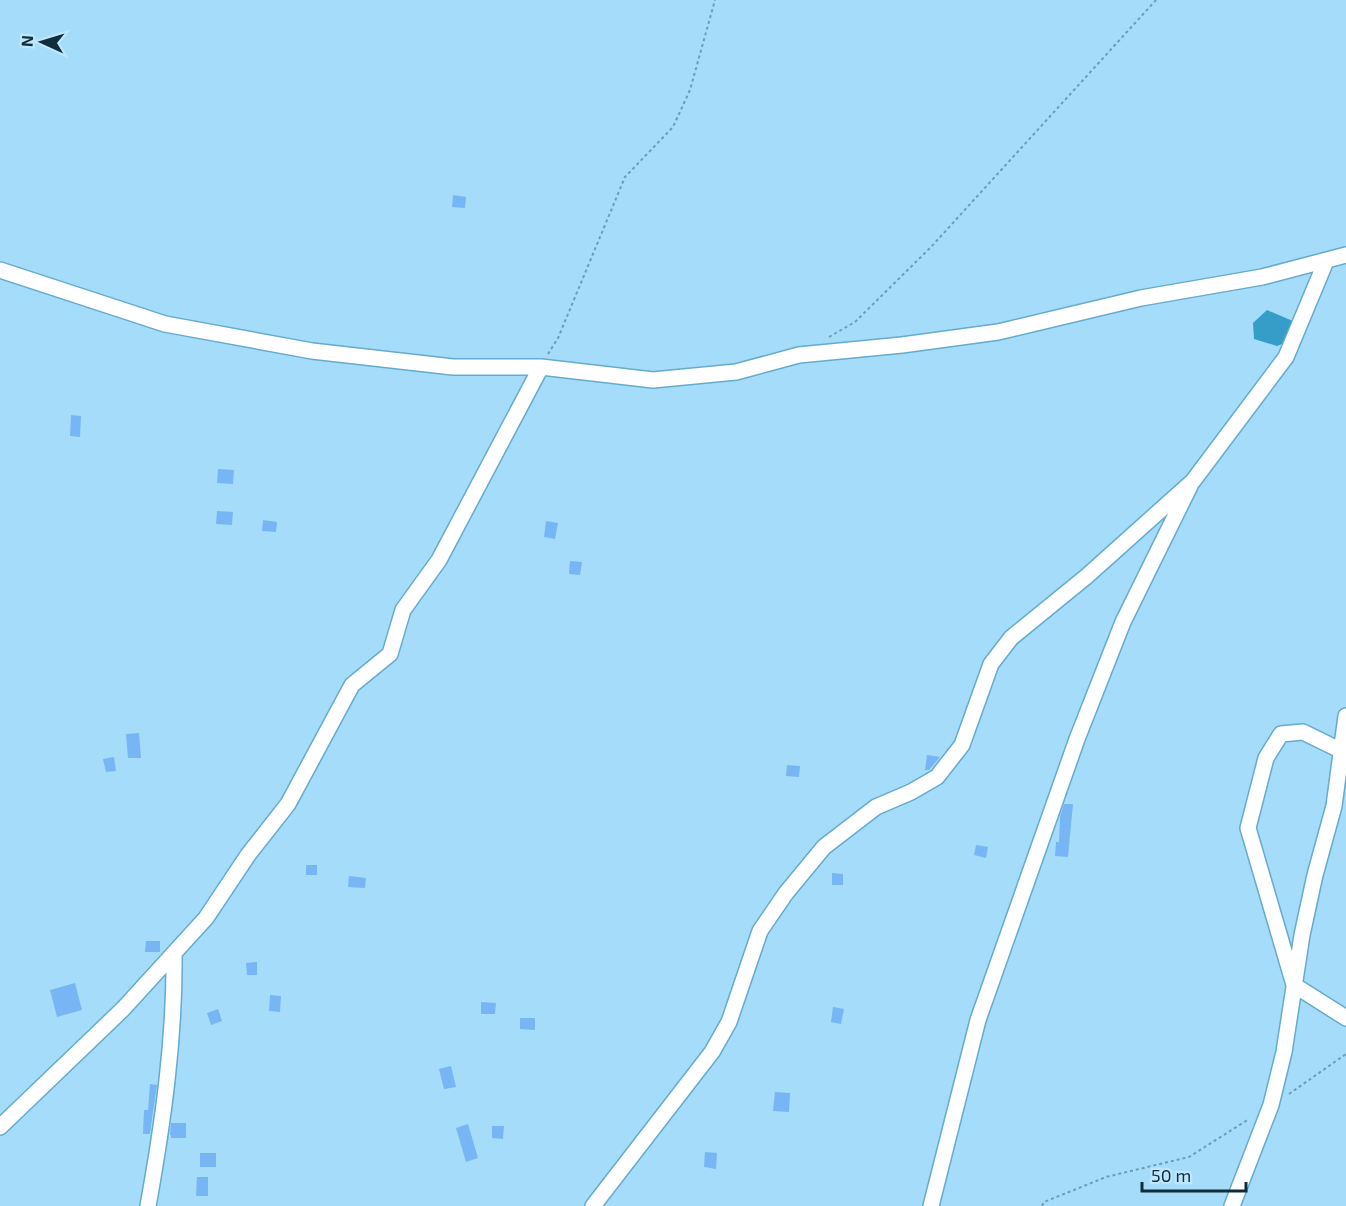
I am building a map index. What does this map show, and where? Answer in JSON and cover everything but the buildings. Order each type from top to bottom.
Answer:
[{"type":"street","points":[[0,270],[165,324],[312,351],[453,367],[541,367],[653,380],[736,372],[799,355],[902,345],[998,332],[1142,298],[1262,277],[1346,255]]},
{"type":"street","points":[[931,1206],[978,1020],[1077,739],[1123,622],[1193,481],[1286,357],[1326,261]]},
{"type":"street","points":[[0,1127],[123,1009],[206,918],[248,855],[288,804],[352,685],[390,654],[403,610],[439,560],[541,367]]},
{"type":"street","points":[[593,1206],[712,1052],[729,1022],[760,931],[786,893],[824,847],[876,807],[911,792],[937,777],[962,745],[991,664],[1011,638],[1087,576],[1193,481]]},
{"type":"street","points":[[1232,1206],[1271,1105],[1284,1052],[1302,935],[1315,875],[1334,806],[1344,751],[1346,716]]},
{"type":"street","points":[[1344,751],[1303,732],[1281,734],[1266,758],[1248,828],[1294,984],[1346,1018]]},
{"type":"street","points":[[148,1206],[161,1134],[174,987],[174,953]]},
{"type":"path","points":[[541,367],[558,338],[625,177],[674,127],[690,90],[715,0]]},
{"type":"path","points":[[827,338],[855,322],[931,247],[1156,0]]},
{"type":"path","points":[[1042,1206],[1044,1202],[1106,1177],[1189,1157],[1346,1054]]},
{"type":"water","points":[[1267,310],[1295,322],[1287,342],[1277,346],[1254,339],[1253,323]]}]
